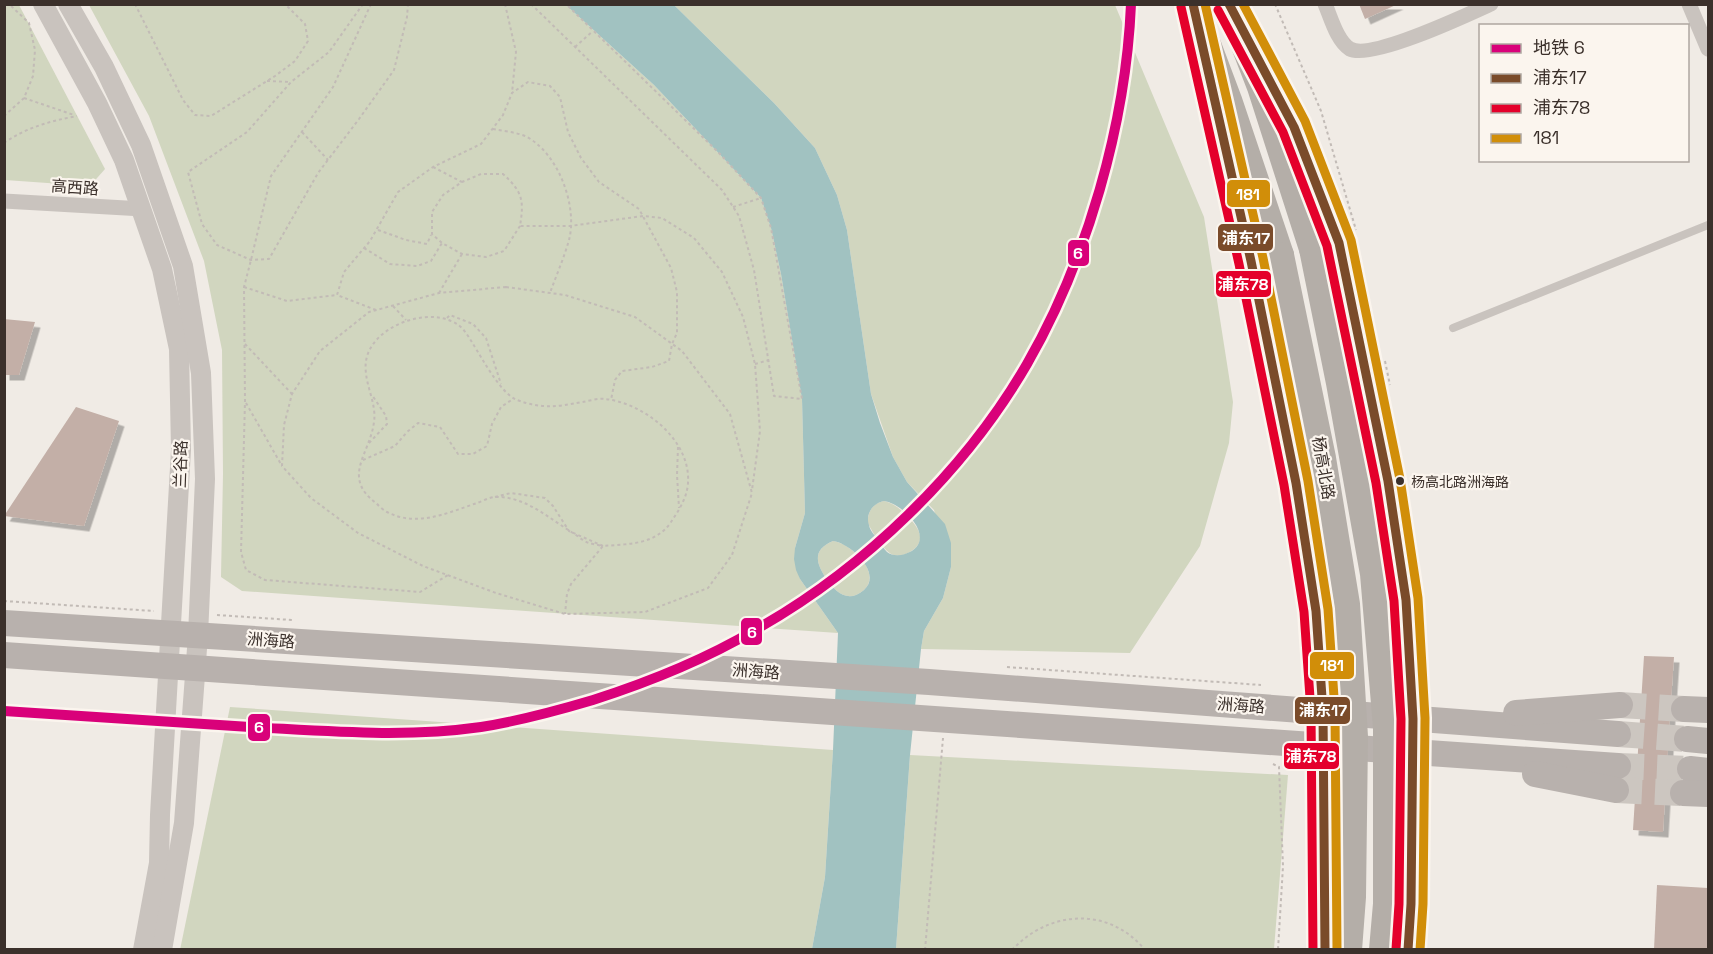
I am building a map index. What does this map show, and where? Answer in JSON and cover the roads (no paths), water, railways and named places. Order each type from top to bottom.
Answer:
[{"type":"highway","name":"杨高北路","points":[[1193,4],[1229,100],[1281,255],[1323,458],[1347,604],[1355,737],[1353,897],[1349,950]]},
{"type":"highway","name":"杨高北路","points":[[1228,4],[1260,87],[1311,249],[1339,383],[1373,574],[1386,727],[1386,904],[1382,950]]},
{"type":"main road","points":[[1193,4],[1251,261],[1296,483],[1316,611],[1323,712],[1325,950]]},
{"type":"main road","points":[[1228,4],[1294,127],[1339,243],[1388,481],[1424,719],[1424,753],[1408,950]]},
{"type":"main road","name":"洲海路","points":[[4,623],[928,682],[1618,734]]},
{"type":"main road","name":"洲海路","points":[[4,655],[1424,753],[1617,778]]},
{"type":"main road","name":"洲海路","points":[[1424,719],[1620,705]]},
{"type":"main road","points":[[1694,778],[1708,794]]},
{"type":"street","name":"兰谷路","points":[[43,4],[97,103],[124,160],[162,270],[179,349],[182,450],[159,863],[143,950]]},
{"type":"street","name":"兰谷路","points":[[68,4],[104,67],[141,145],[183,266],[201,373],[206,479],[198,635],[184,823],[162,950]]},
{"type":"street","points":[[1325,4],[1342,41],[1351,49],[1366,51],[1403,41],[1491,4]]},
{"type":"street","points":[[1689,4],[1708,49]]},
{"type":"street","name":"高西路","points":[[4,201],[142,209]]},
{"type":"lane","points":[[1453,328],[1708,225]]},
{"type":"water","points":[[566,5],[674,5],[774,103],[815,148],[837,195],[847,230],[871,394],[880,423],[893,457],[907,482],[945,524],[951,543],[951,567],[943,598],[924,631],[921,649],[910,755],[896,949],[812,949],[825,877],[838,633],[800,579],[794,559],[805,513],[802,399],[781,274],[771,228],[761,198],[654,85]],"holes":[[[884,501],[901,509],[916,524],[919,541],[915,548],[905,554],[896,555],[887,552],[870,527],[868,517],[871,510],[876,504]],[[833,541],[848,547],[867,568],[870,575],[869,583],[858,594],[847,596],[838,592],[820,567],[819,553],[822,548]]]},
{"type":"tunnel","points":[[1620,705],[1684,709]]},
{"type":"tunnel","points":[[1618,734],[1687,739]]},
{"type":"tunnel","points":[[1618,766],[1690,769]]},
{"type":"tunnel","points":[[1616,790],[1683,793]]},
{"type":"metro line","name":"6","points":[[4,711],[337,732],[423,732],[481,727],[565,708],[655,678],[716,651],[795,605],[835,578],[909,514],[974,442],[1002,404],[1027,364],[1068,281],[1100,190],[1121,96],[1128,50],[1131,4]]},
{"type":"place","name":"杨高北路洲海路","points":[[1400,481]]}]
